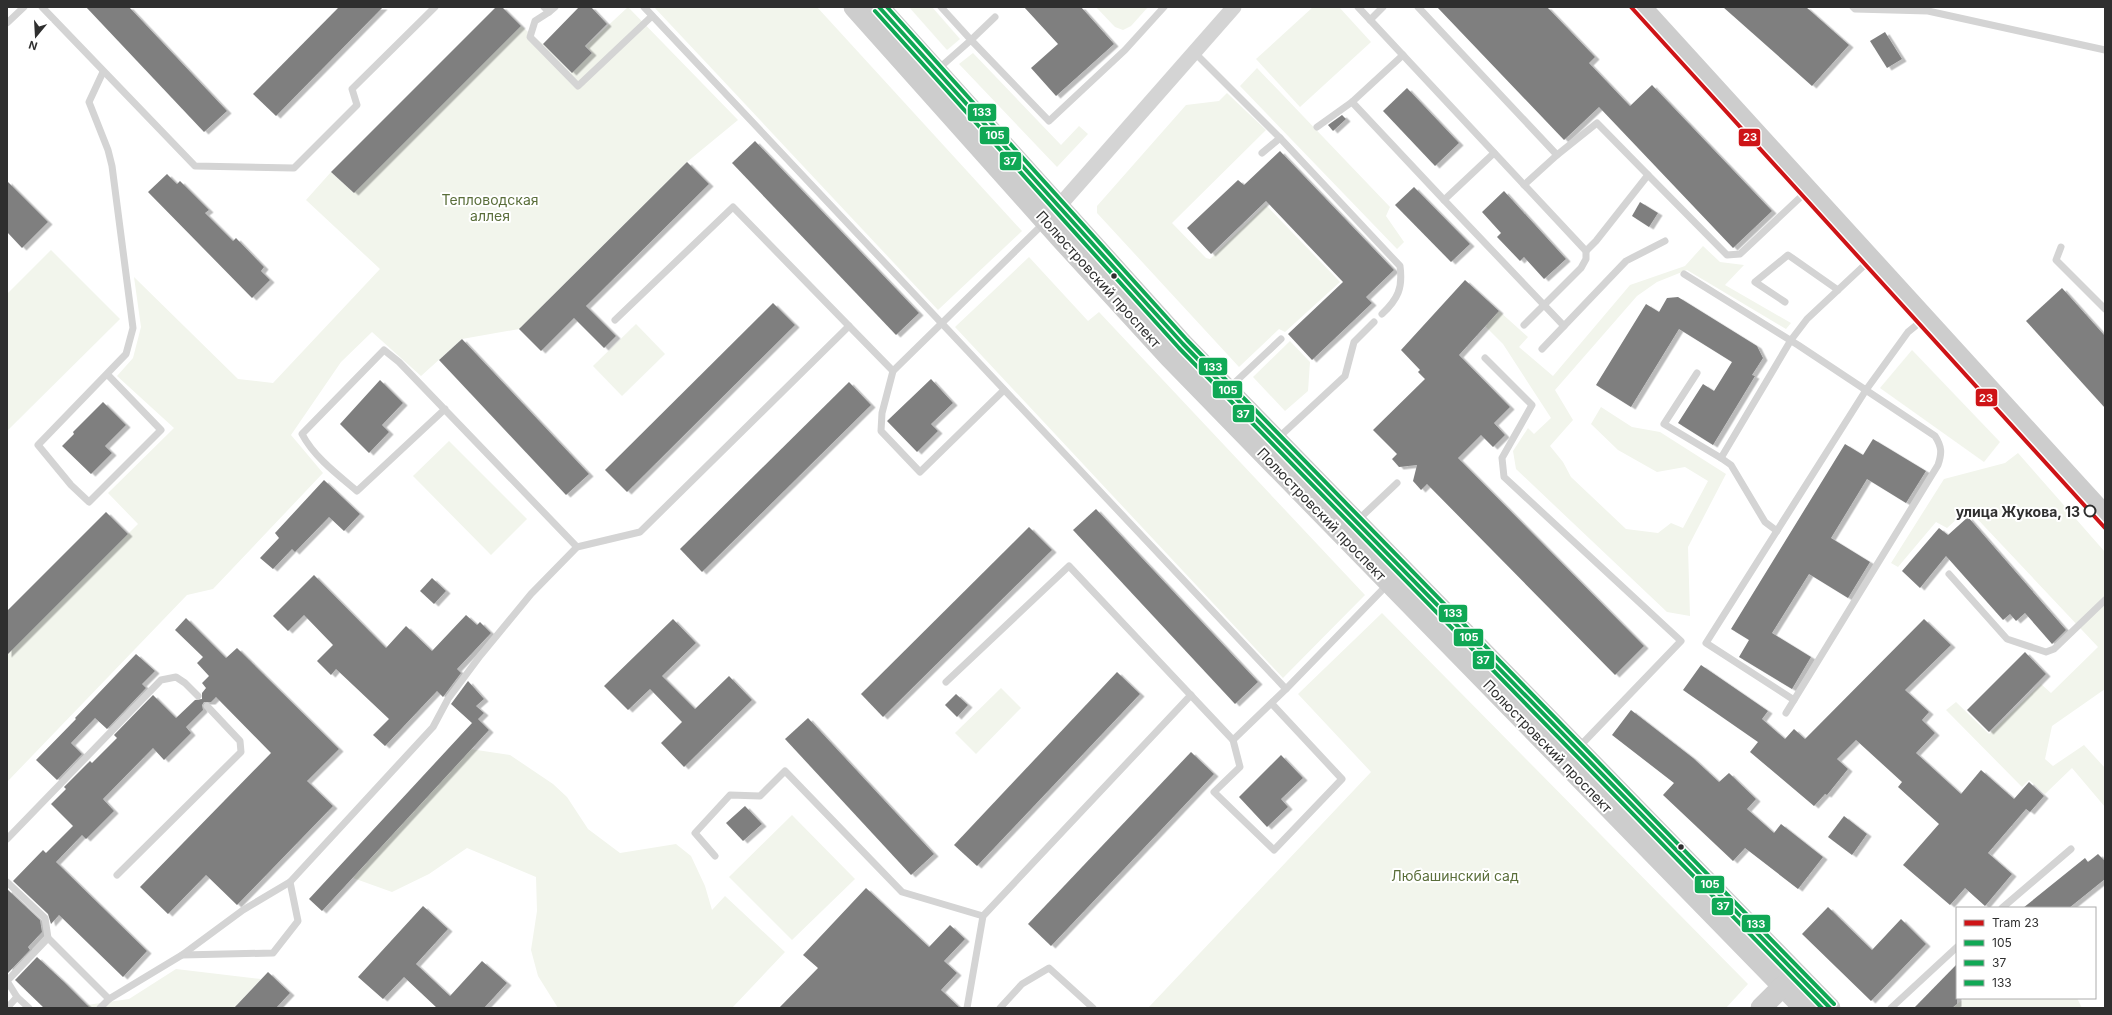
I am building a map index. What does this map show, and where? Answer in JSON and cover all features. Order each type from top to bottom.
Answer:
[{"type":"main road","name":"Полюстровский проспект","points":[[854,7],[929,77],[1052,214],[1183,344],[1220,396],[1269,447],[1789,979],[1830,1008]]},
{"type":"main road","name":"Полюстровский проспект","points":[[879,7],[929,77]]},
{"type":"main road","points":[[1641,7],[1926,317],[2105,516]]},
{"type":"main road","name":"Полюстровский проспект","points":[[1789,979],[1804,1008]]},
{"type":"main road","points":[[1761,1008],[1789,979]]},
{"type":"street","points":[[1052,214],[1234,7]]},
{"type":"lane","points":[[7,23],[24,7]]},
{"type":"lane","points":[[42,7],[195,166],[294,168],[357,105],[352,89],[435,7]]},
{"type":"lane","points":[[555,7],[546,10],[535,21],[530,37],[578,86],[652,16]]},
{"type":"lane","points":[[644,7],[1286,689]]},
{"type":"lane","points":[[942,7],[971,40],[1049,121],[1125,50],[1164,7]]},
{"type":"lane","points":[[1358,7],[1586,251],[1586,259],[1581,268],[1524,325]]},
{"type":"lane","points":[[1370,20],[1383,7]]},
{"type":"lane","points":[[1418,7],[1557,155]]},
{"type":"lane","points":[[1853,7],[1855,9],[1929,9],[2105,50]]},
{"type":"lane","points":[[929,77],[995,17]]},
{"type":"lane","points":[[1194,52],[1280,138],[1400,266],[1402,279],[1395,302],[1382,314]]},
{"type":"lane","points":[[1317,127],[1352,102],[1403,55]]},
{"type":"lane","points":[[103,72],[89,102],[108,150],[112,166],[133,328],[126,354],[38,445],[71,485],[89,502],[160,430],[107,374]]},
{"type":"lane","points":[[1352,102],[1564,326]]},
{"type":"lane","points":[[1524,185],[1557,155],[1597,123],[1727,255],[1740,254],[1808,190]]},
{"type":"lane","points":[[1262,153],[1280,138]]},
{"type":"lane","points":[[1444,200],[1494,153]]},
{"type":"lane","points":[[1586,251],[1596,241],[1648,175]]},
{"type":"lane","points":[[615,320],[733,207],[893,371]]},
{"type":"lane","points":[[1004,390],[920,472],[881,431],[882,413],[893,371],[1052,214]]},
{"type":"lane","points":[[1542,349],[1626,261],[1665,241]]},
{"type":"lane","points":[[2061,247],[2056,260],[2105,309]]},
{"type":"lane","points":[[1785,302],[1755,282],[1788,255],[1838,290]]},
{"type":"lane","points":[[1721,458],[1791,340],[1807,319],[1871,258]]},
{"type":"lane","points":[[1684,274],[1791,340],[1866,390],[1934,436],[1940,445],[1941,455],[1938,465],[1786,713]]},
{"type":"lane","points":[[1794,700],[1706,643],[1866,390],[1908,332],[1926,317]]},
{"type":"lane","points":[[1269,447],[1345,376],[1354,342],[1374,322]]},
{"type":"lane","points":[[100,1008],[109,999],[182,954],[243,910],[290,882],[433,726],[448,699],[480,656],[531,594],[577,547],[640,532],[849,326]]},
{"type":"lane","points":[[1220,396],[1281,339]]},
{"type":"lane","points":[[445,409],[357,491],[334,472],[306,442],[302,434],[384,350],[399,362],[445,409],[577,547]]},
{"type":"lane","points":[[1485,358],[1532,405],[1502,458],[1504,476],[1681,642],[1571,756]]},
{"type":"lane","points":[[1697,373],[1664,424],[1731,465],[1765,522],[1777,531]]},
{"type":"lane","points":[[1349,529],[1396,483]]},
{"type":"lane","points":[[946,682],[1069,566],[1233,740],[1240,767],[1214,792],[1274,850],[1342,779],[1272,704]]},
{"type":"lane","points":[[1949,574],[2007,639],[2046,652],[2054,649],[2105,600]]},
{"type":"lane","points":[[1233,740],[1272,704],[1396,576]]},
{"type":"lane","points":[[7,838],[162,680],[176,677],[185,683],[198,696]]},
{"type":"lane","points":[[967,1008],[983,916],[1191,695]]},
{"type":"lane","points":[[116,875],[241,752],[240,741],[207,706]]},
{"type":"lane","points":[[715,856],[695,833],[730,795],[760,796],[785,772],[902,892],[983,916]]},
{"type":"lane","points":[[2003,907],[2071,850]]},
{"type":"lane","points":[[7,882],[45,918],[48,938],[109,999]]},
{"type":"lane","points":[[182,954],[273,953],[298,921],[290,882]]},
{"type":"lane","points":[[29,1008],[17,997],[7,981],[48,938]]},
{"type":"lane","points":[[1891,1008],[1956,948]]},
{"type":"lane","points":[[1000,1008],[1022,984],[1049,968],[1093,1008]]},
{"type":"lane","points":[[7,1008],[17,997]]},
{"type":"green space","name":"Тепловодская аллея","points":[[628,7],[738,120],[687,162],[519,329],[462,339],[421,376],[372,332],[341,362],[291,435],[323,473],[213,589],[187,595],[7,782],[7,655],[138,524],[108,493],[174,428],[117,376],[133,358],[141,327],[134,277],[238,379],[273,383],[380,269],[306,200],[331,172],[354,193],[521,26],[543,44],[571,73],[592,53],[586,46]]},
{"type":"green space","points":[[654,7],[817,7],[1022,231],[938,310]]},
{"type":"green space","points":[[909,7],[932,7],[960,39],[947,50]]},
{"type":"green space","points":[[1096,7],[1148,7],[1131,26],[1123,30],[1115,27]]},
{"type":"green space","points":[[1313,7],[1339,7],[1371,42],[1300,107],[1256,59]]},
{"type":"green space","points":[[973,53],[1061,145],[1079,126],[1088,134],[1057,167],[959,64]]},
{"type":"green space","points":[[1257,68],[1390,207],[1386,216],[1404,242],[1397,249],[1240,86]]},
{"type":"green space","points":[[1227,93],[1266,130],[1172,223],[1206,258],[1210,259],[1266,205],[1340,282],[1285,332],[1279,329],[1239,367],[1097,213],[1097,206],[1186,105],[1219,101]]},
{"type":"green space","points":[[1703,246],[1720,262],[1744,265],[1725,285],[1791,323],[1786,329],[1687,270],[1657,282],[1637,296],[1555,390],[1573,420],[1550,446],[1563,462],[1571,477],[1626,529],[1658,533],[1671,523],[1683,528],[1708,481],[1685,467],[1657,472],[1618,450],[1591,424],[1601,407],[1632,427],[1660,432],[1726,474],[1688,547],[1690,616],[1667,612],[1516,469],[1513,451],[1528,428],[1534,434],[1551,418],[1503,344],[1485,326],[1499,311],[1528,337],[1519,347],[1553,376],[1630,285],[1685,266]]},
{"type":"green space","points":[[51,250],[120,319],[7,431],[7,294]]},
{"type":"green space","points":[[1029,257],[1088,321],[1099,312],[1365,595],[1283,678],[955,327]]},
{"type":"green space","points":[[636,324],[665,354],[622,396],[593,366]]},
{"type":"green space","points":[[1290,341],[1310,362],[1308,391],[1285,411],[1253,377]]},
{"type":"green space","points":[[1912,350],[2000,442],[1984,462],[1880,388]]},
{"type":"green space","points":[[449,441],[527,519],[491,555],[413,476]]},
{"type":"green space","points":[[2018,453],[2105,552],[2105,689],[2052,726],[2045,759],[2053,766],[2084,745],[2105,768],[2105,807],[2072,768],[2045,794],[2029,780],[2022,787],[1946,710],[1956,702],[1989,734],[2041,684],[2051,693],[2098,647],[1968,509],[1947,528],[1936,522],[1898,567],[1891,563],[1944,479],[2005,463]]},
{"type":"green space","name":"Любашинский сад","points":[[1382,613],[1748,984],[1726,1008],[1148,1008],[1371,772],[1298,694]]},
{"type":"green space","points":[[1001,688],[1021,708],[976,754],[955,733]]},
{"type":"green space","points":[[470,749],[510,755],[553,784],[567,797],[588,829],[620,853],[676,844],[691,856],[705,886],[712,910],[725,896],[785,952],[732,1008],[558,1008],[538,976],[531,950],[537,911],[536,877],[467,848],[429,874],[392,892],[353,878]]},
{"type":"green space","points":[[792,815],[855,879],[792,940],[729,877]]},
{"type":"green space","points":[[176,969],[261,979],[234,1008],[84,1008],[87,1005],[129,999]]},
{"type":"green space","points":[[1964,999],[2078,999],[2082,1008],[1952,1008]]},
{"type":"building","points":[[86,7],[129,7],[227,111],[204,132]]},
{"type":"building","points":[[339,7],[383,7],[276,116],[253,94]]},
{"type":"building","points":[[496,7],[502,7],[521,26],[354,193],[331,172]]},
{"type":"building","points":[[579,7],[591,7],[607,24],[585,46],[592,53],[572,73],[543,44]]},
{"type":"building","points":[[1024,7],[1081,7],[1114,44],[1056,96],[1031,68],[1058,44]]},
{"type":"building","points":[[1437,7],[1547,7],[1595,57],[1589,63],[1630,106],[1652,85],[1772,211],[1733,248],[1599,107],[1564,140]]},
{"type":"building","points":[[1723,7],[1806,7],[1849,45],[1812,86]]},
{"type":"building","points":[[1885,32],[1902,59],[1887,68],[1870,41]]},
{"type":"building","points":[[1407,88],[1459,143],[1435,166],[1383,111]]},
{"type":"building","points":[[1342,115],[1346,119],[1333,131],[1328,125]]},
{"type":"building","points":[[755,141],[919,313],[896,335],[732,163]]},
{"type":"building","points":[[1280,151],[1394,270],[1366,297],[1372,303],[1312,360],[1288,334],[1343,282],[1266,201],[1211,254],[1187,228],[1238,180],[1244,185]]},
{"type":"building","points":[[687,162],[709,184],[586,306],[616,336],[604,348],[574,318],[541,351],[519,329]]},
{"type":"building","points":[[167,174],[177,184],[180,181],[209,210],[205,213],[233,241],[236,238],[264,267],[261,271],[270,280],[252,298],[148,192]]},
{"type":"building","points":[[7,181],[48,222],[22,248],[7,232]]},
{"type":"building","points":[[1414,187],[1470,244],[1451,262],[1395,205]]},
{"type":"building","points":[[1504,191],[1566,259],[1544,279],[1524,257],[1520,261],[1497,237],[1501,233],[1482,212]]},
{"type":"building","points":[[1640,202],[1658,213],[1649,227],[1632,216]]},
{"type":"building","points":[[1465,280],[1499,311],[1459,355],[1510,407],[1494,423],[1505,435],[1493,447],[1481,435],[1458,458],[1644,646],[1615,675],[1427,484],[1421,490],[1413,481],[1417,465],[1399,467],[1392,459],[1397,454],[1373,430],[1425,379],[1418,372],[1420,370],[1401,350]]},
{"type":"building","points":[[2062,288],[2105,336],[2105,408],[2026,321]]},
{"type":"building","points":[[1678,297],[1757,346],[1763,358],[1752,375],[1755,376],[1713,445],[1678,423],[1703,384],[1714,391],[1732,362],[1679,329],[1631,407],[1596,385],[1646,304],[1659,312],[1667,298]]},
{"type":"building","points":[[773,303],[795,325],[627,492],[605,470]]},
{"type":"building","points":[[462,339],[589,474],[566,495],[439,360]]},
{"type":"building","points":[[931,379],[953,403],[931,424],[938,431],[917,452],[887,421]]},
{"type":"building","points":[[380,380],[403,403],[382,425],[389,432],[369,453],[340,424]]},
{"type":"building","points":[[849,382],[871,405],[702,572],[680,549]]},
{"type":"building","points":[[103,402],[126,425],[105,446],[112,453],[91,474],[62,446],[74,434],[73,432]]},
{"type":"building","points":[[1873,439],[1926,471],[1906,503],[1867,479],[1831,538],[1870,562],[1848,598],[1809,574],[1772,633],[1811,657],[1792,689],[1739,657],[1749,640],[1731,629],[1845,444],[1863,455]]},
{"type":"building","points":[[324,480],[360,514],[344,531],[329,517],[295,552],[292,549],[273,569],[260,558],[279,538],[275,533]]},
{"type":"building","points":[[1096,509],[1258,682],[1235,704],[1073,530]]},
{"type":"building","points":[[106,512],[128,534],[7,655],[7,611]]},
{"type":"building","points":[[1968,517],[2066,630],[2052,644],[2025,613],[2016,621],[2010,614],[2003,620],[1946,556],[1920,588],[1902,571],[1939,528],[1948,535]]},
{"type":"building","points":[[1029,527],[1052,550],[883,717],[861,694]]},
{"type":"building","points":[[314,575],[386,648],[406,626],[432,651],[466,615],[477,625],[480,622],[491,633],[457,669],[461,673],[443,697],[437,691],[385,746],[373,735],[389,719],[336,669],[331,675],[317,661],[333,645],[304,615],[288,631],[273,616]]},
{"type":"building","points":[[432,578],[446,591],[434,604],[420,591]]},
{"type":"building","points":[[186,618],[226,658],[237,648],[339,749],[307,781],[333,806],[237,905],[206,875],[168,914],[140,887],[271,753],[216,697],[211,702],[204,702],[202,705],[203,710],[186,727],[191,733],[164,760],[153,748],[103,799],[114,811],[86,839],[82,835],[56,862],[147,951],[123,977],[59,915],[51,924],[48,914],[13,881],[43,850],[46,853],[73,826],[51,804],[66,789],[64,787],[90,761],[92,763],[117,738],[114,735],[153,695],[176,718],[195,700],[202,699],[202,693],[206,688],[202,683],[209,676],[197,663],[203,657],[175,630]]},
{"type":"building","points":[[673,619],[696,643],[662,676],[695,709],[729,676],[752,700],[684,767],[661,743],[682,722],[650,689],[628,710],[604,686]]},
{"type":"building","points":[[1924,619],[1951,645],[1905,690],[1929,712],[1922,720],[1935,733],[1916,753],[1961,794],[1981,770],[2014,799],[2029,782],[2044,796],[2030,812],[2026,809],[1988,853],[2012,874],[1985,906],[1965,888],[1950,905],[1903,865],[1939,824],[1898,787],[1902,782],[1856,740],[1837,759],[1848,769],[1827,795],[1825,794],[1814,806],[1750,752],[1758,742],[1683,690],[1701,665],[1768,711],[1762,719],[1785,739],[1794,729],[1805,739]]},
{"type":"building","points":[[2025,652],[2046,674],[1989,732],[1967,710]]},
{"type":"building","points":[[136,654],[155,671],[142,684],[146,688],[107,729],[95,718],[71,743],[82,754],[57,780],[36,760]]},
{"type":"building","points":[[1117,672],[1140,694],[977,866],[954,845]]},
{"type":"building","points":[[468,681],[484,699],[476,706],[484,713],[478,719],[489,730],[322,911],[309,899],[472,723],[451,704]]},
{"type":"building","points":[[956,694],[968,705],[957,717],[945,705]]},
{"type":"building","points":[[1631,710],[1693,758],[1719,782],[1729,773],[1756,799],[1747,809],[1774,833],[1781,824],[1823,857],[1798,889],[1745,848],[1733,861],[1663,795],[1674,783],[1612,735]]},
{"type":"building","points":[[808,718],[934,854],[911,875],[785,739]]},
{"type":"building","points":[[1191,752],[1214,774],[1051,946],[1028,924]]},
{"type":"building","points":[[1281,755],[1303,778],[1281,799],[1288,807],[1267,827],[1239,797]]},
{"type":"building","points":[[745,806],[762,824],[743,841],[726,823]]},
{"type":"building","points":[[1844,816],[1867,834],[1852,855],[1828,837]]},
{"type":"building","points":[[2098,854],[2105,861],[2105,879],[2070,907],[2024,907],[2085,858],[2088,862]]},
{"type":"building","points":[[866,888],[929,947],[950,925],[965,939],[944,961],[957,973],[941,990],[960,1008],[779,1008],[818,968],[803,955]]},
{"type":"building","points":[[7,889],[40,920],[42,932],[28,947],[30,950],[8,973]]},
{"type":"building","points":[[423,906],[448,929],[416,964],[450,996],[482,961],[507,983],[484,1008],[437,1008],[404,977],[383,999],[358,977]]},
{"type":"building","points":[[1828,907],[1872,950],[1901,919],[1926,944],[1871,1001],[1802,934]]},
{"type":"building","points":[[37,957],[90,1008],[44,1008],[15,980]]},
{"type":"building","points":[[1956,965],[1957,1004],[1952,1008],[1914,1008]]},
{"type":"building","points":[[268,972],[290,993],[276,1008],[234,1008]]},
{"type":"tram line","name":"23","points":[[1631,7],[2105,528]]},
{"type":"transit line","name":"105","points":[[879,7],[1183,344],[1830,1008]]},
{"type":"transit line","name":"133","points":[[887,7],[1187,340],[1834,1004]]},
{"type":"transit line","name":"37","points":[[875,11],[1179,348],[1822,1008]]},
{"type":"place","name":"улица Жукова, 13","points":[[2090,511]]}]
